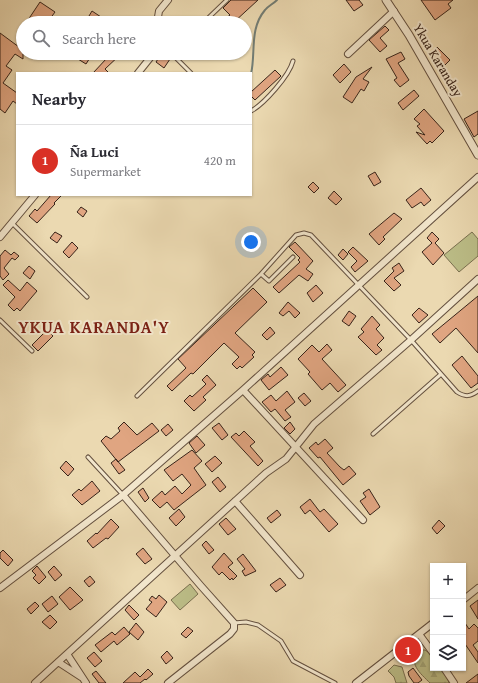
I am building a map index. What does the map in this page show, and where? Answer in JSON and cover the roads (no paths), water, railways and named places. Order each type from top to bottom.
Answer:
[{"type":"street","points":[[158,16],[158,11],[168,0]]},
{"type":"street","name":"Ykua Karanday","points":[[386,0],[394,11],[478,155]]},
{"type":"street","points":[[348,54],[394,11]]},
{"type":"street","points":[[139,72],[148,60]]},
{"type":"street","points":[[0,588],[124,495],[243,390],[357,284],[478,177]]},
{"type":"street","points":[[0,237],[35,196]]},
{"type":"street","points":[[35,683],[266,473],[286,459],[314,424],[411,340],[478,279]]},
{"type":"street","points":[[243,390],[363,520]]},
{"type":"street","points":[[124,495],[234,623],[230,634],[168,683]]},
{"type":"street","points":[[235,501],[300,575]]},
{"type":"street","points":[[464,599],[478,588]]},
{"type":"street","points":[[356,683],[430,625]]},
{"type":"street","points":[[419,634],[430,649]]},
{"type":"street","points":[[67,654],[84,681]]},
{"type":"street","points":[[58,662],[84,681]]},
{"type":"street","points":[[446,671],[454,683]]},
{"type":"lane","points":[[210,16],[227,0]]},
{"type":"lane","points":[[178,60],[190,72]]},
{"type":"lane","points":[[252,110],[280,83],[288,72],[293,61]]},
{"type":"lane","points":[[12,224],[87,298]]},
{"type":"lane","points":[[137,396],[261,274],[296,235],[304,233],[311,235],[411,340],[440,375],[457,392],[463,396],[471,396],[478,391]]},
{"type":"lane","points":[[261,274],[269,282],[293,257]]},
{"type":"lane","points":[[0,320],[32,350]]},
{"type":"lane","points":[[373,434],[440,375]]},
{"type":"lane","points":[[88,457],[124,495]]},
{"type":"lane","points":[[234,623],[246,622],[258,626],[281,641],[294,661],[335,683]]},
{"type":"waterway","points":[[251,72],[257,25],[265,10],[277,0]]},
{"type":"place","name":"Ña Luci","points":[[408,650]]},
{"type":"district","name":"YKUA KARANDA'Y","points":[[94,326]]}]
